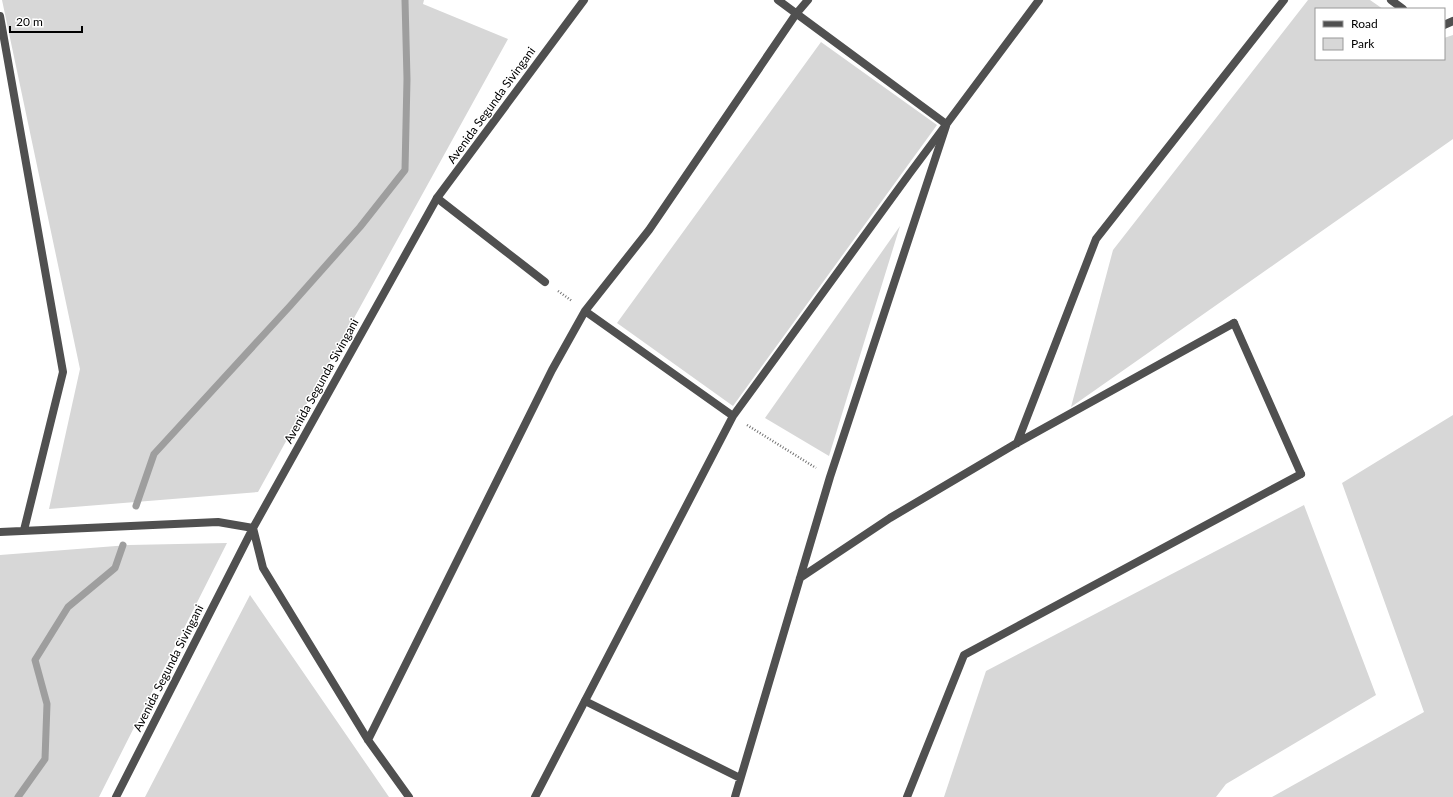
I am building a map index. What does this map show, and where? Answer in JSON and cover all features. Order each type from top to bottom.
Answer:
[{"type":"street","name":"Avenida Segunda Sivingani","points":[[116,797],[253,528],[437,198],[584,0]]},
{"type":"street","points":[[778,0],[946,124]]},
{"type":"street","points":[[368,740],[549,377],[585,311],[649,230],[796,14],[808,0]]},
{"type":"street","points":[[535,797],[733,416],[946,124],[1039,0]]},
{"type":"street","points":[[1017,443],[1096,239],[1284,0]]},
{"type":"street","points":[[1392,0],[1402,8]]},
{"type":"street","points":[[0,16],[63,372],[24,530]]},
{"type":"street","points":[[735,797],[830,477],[946,124]]},
{"type":"street","points":[[437,198],[545,282]]},
{"type":"street","points":[[585,311],[733,416]]},
{"type":"street","points":[[800,578],[890,518],[1017,443],[1234,323],[1301,474],[964,655],[907,797]]},
{"type":"street","points":[[0,532],[218,522],[253,528],[263,568],[368,740],[409,797]]},
{"type":"street","points":[[585,701],[740,778]]},
{"type":"path","points":[[545,282],[585,311]]},
{"type":"path","points":[[733,416],[830,477]]},
{"type":"green space","points":[[2,0],[424,0],[423,4],[508,39],[258,492],[49,509],[80,369]]},
{"type":"green space","points":[[1308,0],[1370,0],[1382,8],[1315,8],[1315,60],[1445,60],[1445,38],[1453,35],[1453,139],[1071,407],[1113,250]]},
{"type":"green space","points":[[821,42],[937,125],[733,406],[617,323]]},
{"type":"green space","points":[[900,226],[829,456],[765,418]]},
{"type":"green space","points":[[1453,415],[1453,797],[1272,797],[1424,712],[1342,483]]},
{"type":"green space","points":[[1304,505],[1376,695],[1226,784],[1216,797],[944,797],[986,671]]},
{"type":"green space","points":[[227,543],[99,797],[0,797],[0,555],[129,545]]},
{"type":"green space","points":[[250,595],[389,797],[145,797]]},
{"type":"waterway","points":[[136,506],[154,454],[290,306],[360,227],[405,170],[407,79],[405,0]]},
{"type":"waterway","points":[[18,797],[45,759],[47,704],[35,660],[68,607],[115,568],[123,545]]}]
